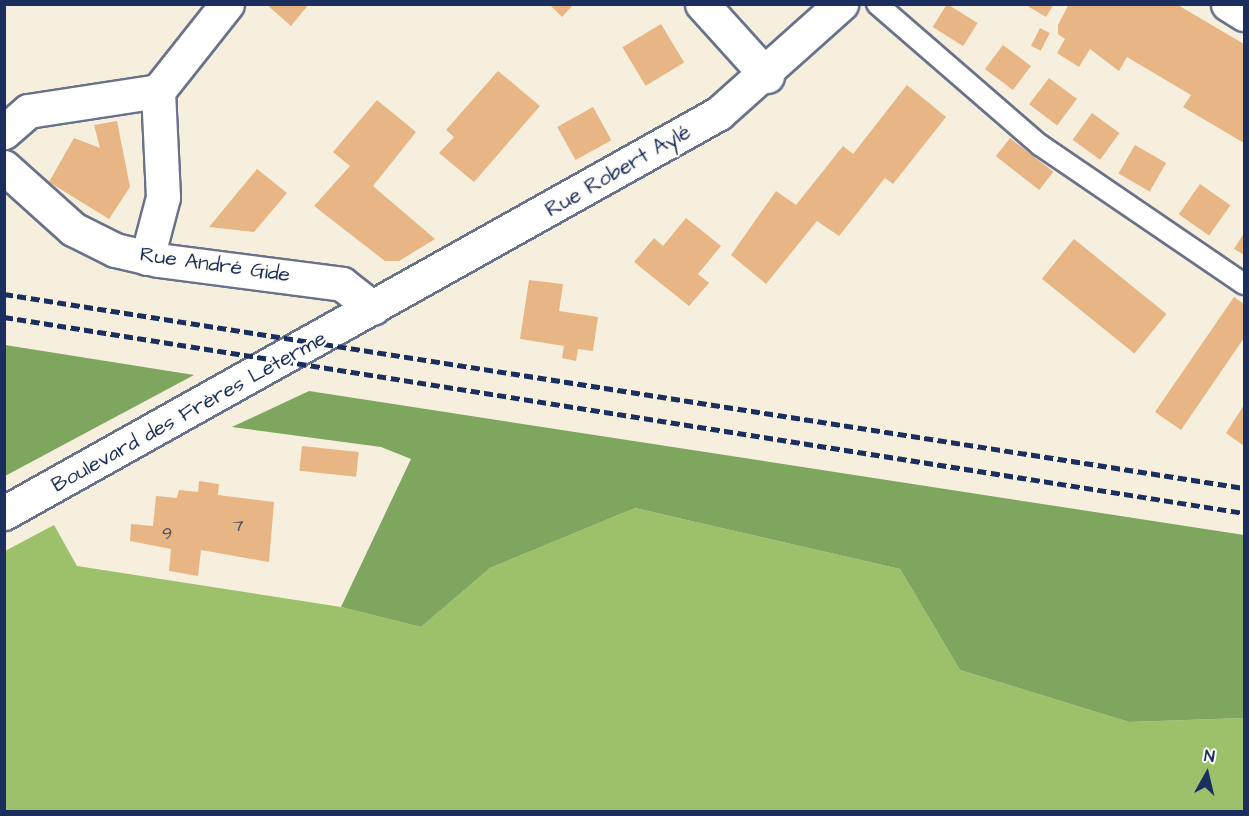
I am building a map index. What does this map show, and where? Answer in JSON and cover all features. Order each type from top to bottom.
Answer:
[{"type":"street","points":[[147,258],[163,198],[158,91],[227,4]]},
{"type":"street","points":[[702,4],[767,76]]},
{"type":"street","name":"Rue Robert Aylé","points":[[373,309],[719,113],[767,76],[841,4]]},
{"type":"street","points":[[1228,4],[1245,14]]},
{"type":"street","points":[[4,132],[28,111],[158,91]]},
{"type":"street","name":"Rue André Gide","points":[[4,167],[73,229],[115,250],[147,258],[342,284],[373,309]]},
{"type":"street","name":"Boulevard des Frères Leterme","points":[[4,513],[373,309]]},
{"type":"lane","points":[[877,4],[1040,145],[1245,284]]},
{"type":"green space","points":[[5,345],[194,375],[5,476]]},
{"type":"green space","points":[[309,391],[1244,535],[1244,718],[1129,722],[960,670],[900,569],[635,508],[490,568],[421,627],[341,607],[411,459],[381,447],[232,427]]},
{"type":"green space","points":[[635,508],[900,569],[960,670],[1129,722],[1244,718],[1244,811],[5,812],[5,551],[54,525],[77,566],[341,607],[421,627],[490,568]]},
{"type":"building","points":[[266,4],[309,4],[291,26]]},
{"type":"building","points":[[549,4],[574,4],[562,17]]},
{"type":"building","points":[[947,4],[978,23],[963,46],[933,27]]},
{"type":"building","points":[[1024,4],[1054,4],[1046,17]]},
{"type":"building","points":[[1069,4],[1176,4],[1244,44],[1244,143],[1183,107],[1191,95],[1127,57],[1119,71],[1090,49],[1079,67],[1057,53],[1065,39],[1058,34],[1058,25]]},
{"type":"building","points":[[661,24],[684,63],[646,86],[622,47]]},
{"type":"building","points":[[1040,28],[1050,33],[1041,51],[1031,46]]},
{"type":"building","points":[[1003,45],[1031,66],[1013,90],[985,69]]},
{"type":"building","points":[[498,71],[540,106],[474,182],[439,153],[454,137],[446,130]]},
{"type":"building","points":[[1049,78],[1077,99],[1057,125],[1029,104]]},
{"type":"building","points":[[907,85],[946,117],[893,184],[885,178],[839,236],[817,221],[766,284],[731,255],[776,191],[796,205],[843,146],[853,154]]},
{"type":"building","points":[[377,100],[416,132],[373,186],[435,239],[399,261],[385,261],[314,206],[350,166],[333,152]]},
{"type":"building","points":[[593,107],[611,140],[576,160],[557,127]]},
{"type":"building","points":[[1092,113],[1120,133],[1100,160],[1073,140]]},
{"type":"building","points":[[117,121],[130,187],[109,219],[49,182],[74,138],[100,148],[94,125]]},
{"type":"building","points":[[1010,138],[1053,172],[1039,190],[996,156]]},
{"type":"building","points":[[1135,145],[1166,163],[1150,192],[1118,174]]},
{"type":"building","points":[[257,169],[287,193],[254,232],[209,227]]},
{"type":"building","points":[[1200,184],[1230,205],[1209,236],[1179,214]]},
{"type":"building","points":[[686,218],[721,246],[698,274],[709,283],[689,306],[634,262],[654,238],[663,246]]},
{"type":"building","points":[[1244,233],[1244,255],[1234,249]]},
{"type":"building","points":[[1074,239],[1166,314],[1134,354],[1042,279]]},
{"type":"building","points":[[529,280],[563,284],[559,311],[598,317],[593,351],[578,349],[576,361],[562,358],[564,346],[520,339]]},
{"type":"building","points":[[1234,297],[1244,304],[1244,338],[1181,430],[1155,412]]},
{"type":"building","points":[[1244,405],[1244,446],[1226,433]]},
{"type":"building","points":[[302,446],[359,452],[356,477],[299,471]]},
{"type":"building","points":[[199,481],[219,484],[218,495],[274,502],[269,562],[201,550],[198,576],[169,571],[171,549],[130,541],[131,524],[153,526],[156,496],[177,498],[179,490],[198,492]]},
{"type":"railway","points":[[4,294],[1244,488]]},
{"type":"railway","points":[[4,317],[1244,513]]}]
